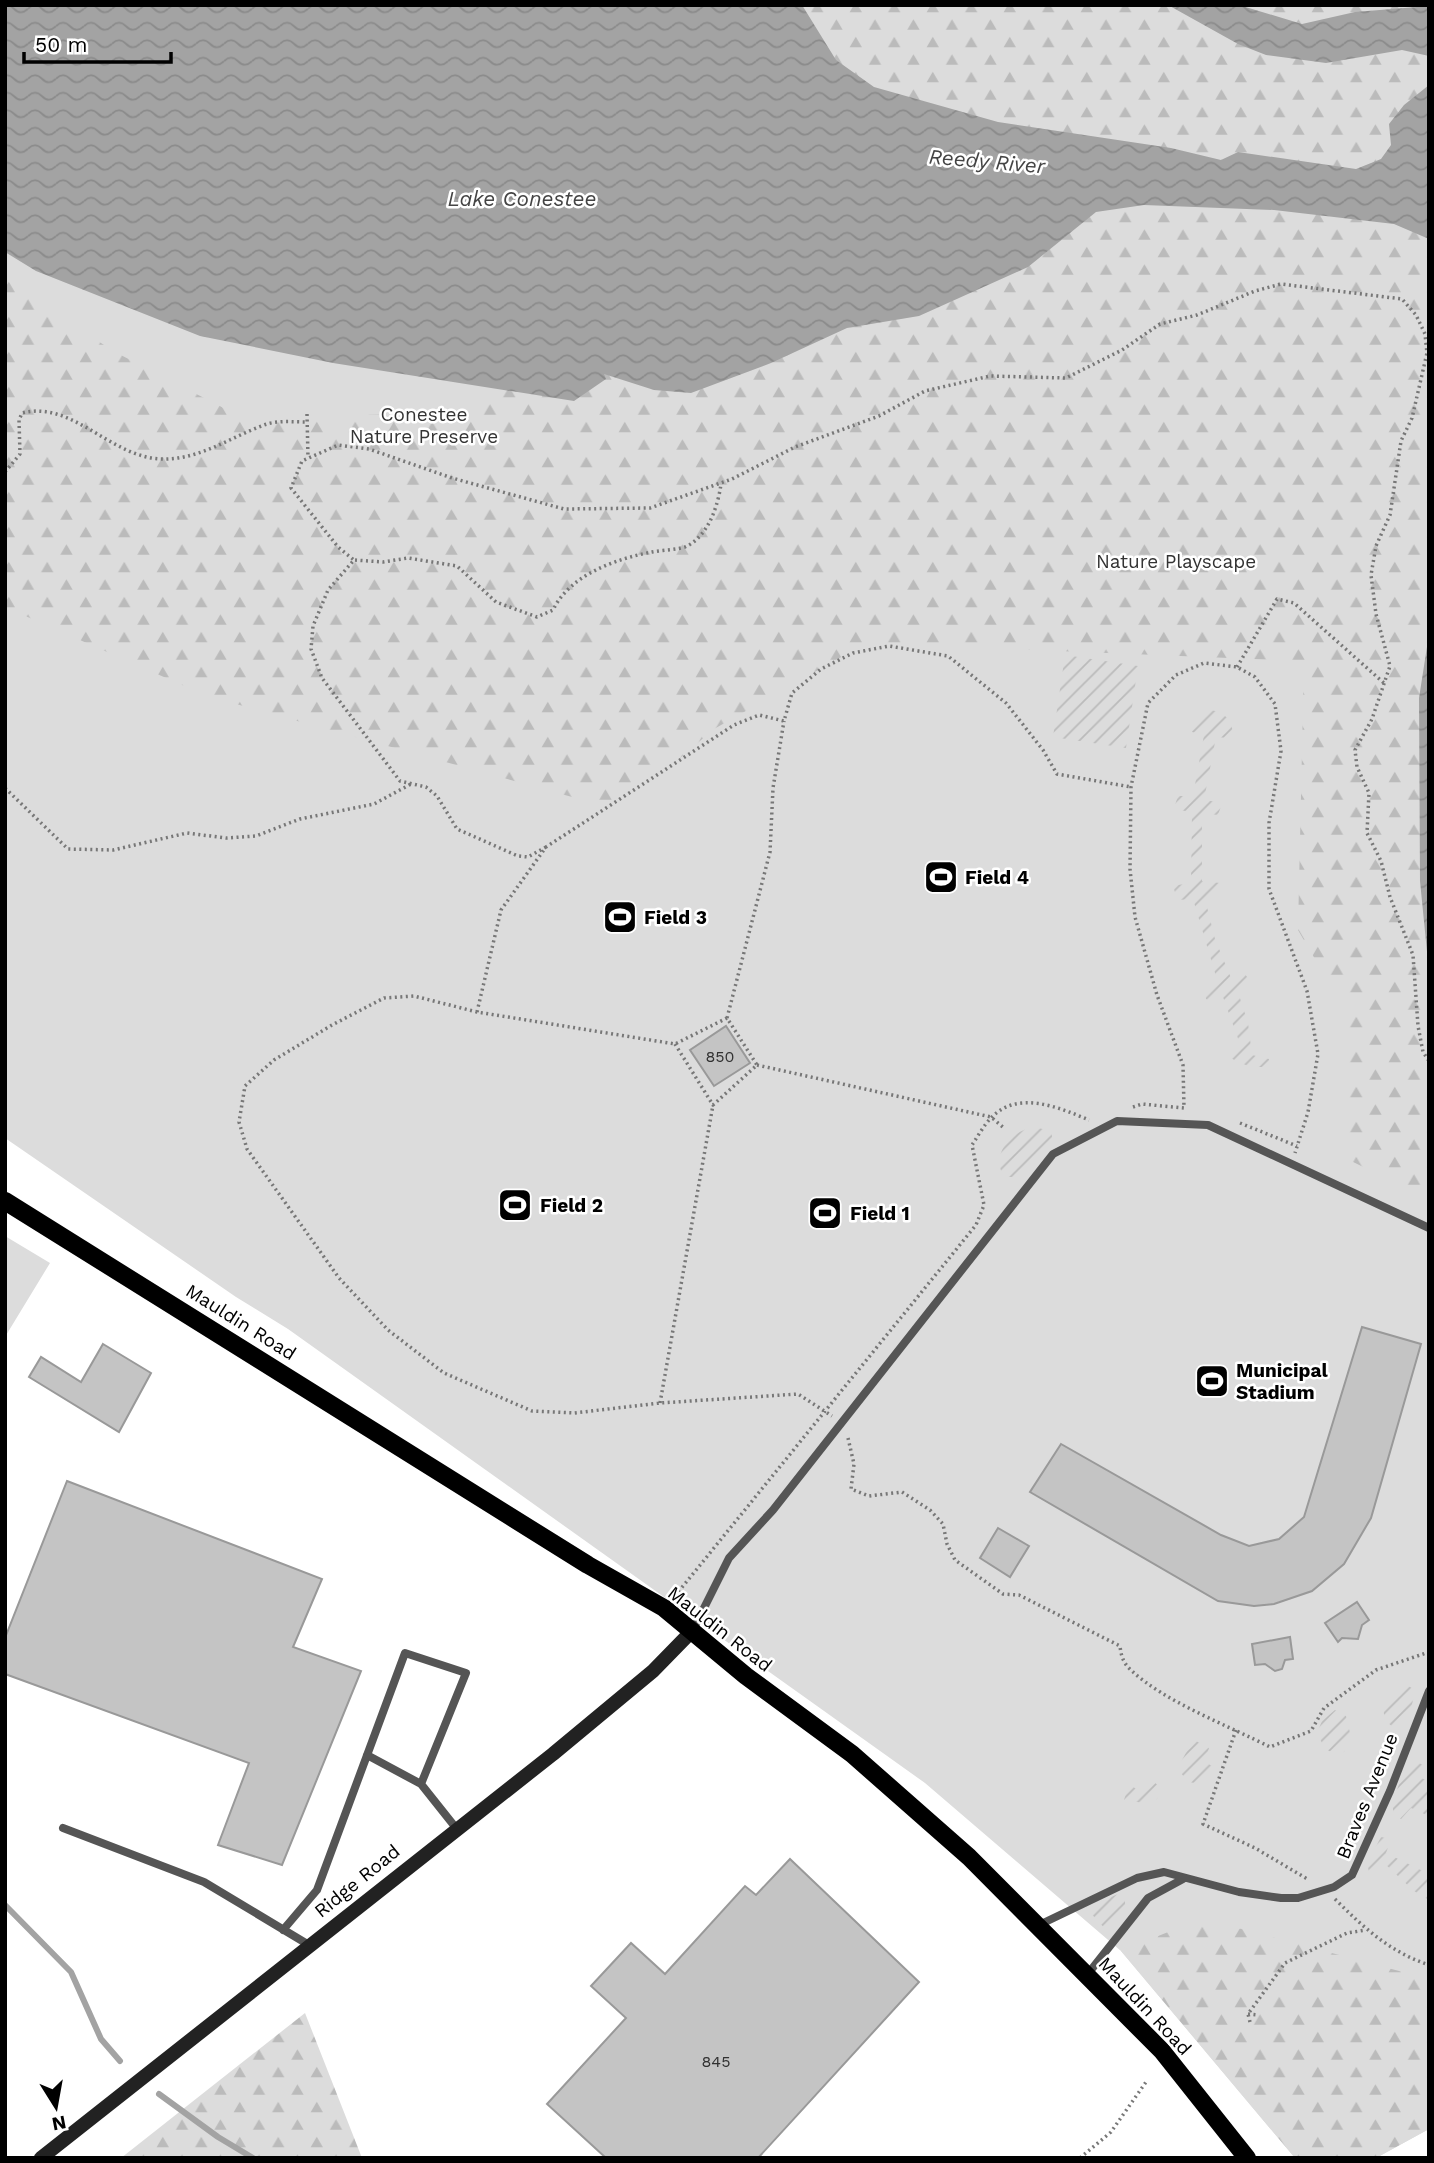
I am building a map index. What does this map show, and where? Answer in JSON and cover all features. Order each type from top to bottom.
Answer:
[{"type":"main road","name":"Mauldin Road","points":[[5,1201],[588,1565],[664,1608],[746,1676],[852,1754],[978,1864],[1162,2051],[1247,2158]]},
{"type":"street","name":"Ridge Road","points":[[41,2158],[653,1671],[692,1630]]},
{"type":"lane","points":[[692,1630],[729,1558],[773,1510],[1053,1154],[1117,1121],[1208,1125],[1429,1228]]},
{"type":"lane","points":[[283,1930],[317,1890],[405,1653],[466,1673],[421,1784]]},
{"type":"lane","name":"Braves Avenue","points":[[1039,1925],[1137,1878],[1164,1872],[1183,1879],[1281,1898],[1298,1898],[1325,1889],[1352,1875],[1390,1790],[1429,1691]]},
{"type":"lane","points":[[367,1755],[421,1784],[456,1828]]},
{"type":"lane","points":[[63,1828],[204,1882],[309,1945]]},
{"type":"lane","points":[[1087,1975],[1148,1898],[1183,1879]]},
{"type":"path","points":[[721,484],[718,507],[686,546],[608,565],[583,577],[562,593],[553,610],[537,617],[496,602],[457,566],[408,558],[383,562],[354,560],[338,547],[291,488],[302,461],[338,445],[369,449],[452,478],[564,509],[650,508],[721,484],[795,447],[879,416],[925,391],[990,376],[1066,379],[1122,350],[1160,324],[1197,314],[1255,291],[1281,284],[1402,299],[1416,315],[1425,334],[1427,353],[1412,418],[1401,440],[1390,515],[1376,546],[1371,575],[1390,666],[1372,719],[1355,751],[1357,767],[1369,793],[1367,833],[1381,861],[1393,907],[1413,955],[1418,1026],[1423,1052],[1429,1060]]},
{"type":"path","points":[[5,471],[20,454],[19,420],[22,414],[35,410],[80,422],[124,452],[161,459],[222,446],[267,424],[307,422]]},
{"type":"path","points":[[307,414],[308,458]]},
{"type":"path","points":[[354,560],[328,590],[313,626],[311,649],[322,678],[400,781],[425,787],[437,796],[457,829],[518,856],[528,857],[546,847],[734,725],[759,715],[784,721]]},
{"type":"path","points":[[1237,667],[1278,599],[1294,603],[1385,684]]},
{"type":"path","points":[[1004,1128],[991,1117],[757,1065],[727,1018],[770,852],[773,788],[784,721],[792,693],[821,669],[853,653],[889,646],[948,656],[1006,703],[1043,750],[1057,774],[1131,787]]},
{"type":"path","points":[[1129,1108],[1142,1104],[1184,1108],[1183,1065],[1157,995],[1135,917],[1130,869],[1131,787],[1148,703],[1176,675],[1204,663],[1237,667],[1255,677],[1275,705],[1281,751],[1269,823],[1269,889],[1307,990],[1318,1054],[1308,1112],[1291,1165]]},
{"type":"path","points":[[5,788],[68,849],[113,850],[187,833],[226,838],[256,836],[300,819],[374,804],[412,784]]},
{"type":"path","points":[[477,1012],[502,910],[546,847]]},
{"type":"path","points":[[727,1018],[675,1044],[477,1012],[414,996],[384,998],[274,1060],[245,1086],[239,1122],[247,1149],[339,1278],[388,1330],[444,1373],[532,1411],[574,1413],[660,1403],[798,1394],[827,1412],[849,1431],[854,1464],[851,1489],[869,1496],[902,1492],[943,1524],[947,1544],[955,1560],[975,1576],[1003,1594],[1019,1594],[1120,1646],[1121,1657],[1130,1670],[1191,1710],[1270,1747],[1311,1731],[1324,1708],[1376,1670],[1429,1652]]},
{"type":"path","points":[[675,1044],[713,1105]]},
{"type":"path","points":[[660,1403],[713,1105],[757,1065]]},
{"type":"path","points":[[664,1608],[827,1412],[976,1225],[984,1205],[972,1145],[991,1117],[1008,1106],[1052,1104],[1090,1121]]},
{"type":"path","points":[[1236,1730],[1203,1824],[1255,1848],[1325,1889],[1366,1930],[1400,1955],[1429,1965]]},
{"type":"path","points":[[1250,2022],[1248,2014],[1285,1963],[1347,1933],[1366,1930]]},
{"type":"path","points":[[1248,2014],[1258,2015]]},
{"type":"path","points":[[1080,2158],[1111,2132],[1146,2082]]},
{"type":"green space","name":"Nature Playscape","points":[[5,5],[1429,5],[1429,2129],[1376,2158],[1295,2158],[1121,1951],[925,1783],[288,1329],[236,1297],[5,1138]]},
{"type":"green space","name":"Conestee Nature Preserve","points":[[504,5],[1429,5],[1429,1199],[1349,1160],[1346,1012],[1298,930],[1304,661],[866,643],[714,729],[619,810],[207,696],[5,607],[5,279],[113,351],[241,417],[475,413],[526,236]]},
{"type":"green space","points":[[1065,655],[1138,666],[1126,748],[1053,737]]},
{"type":"green space","points":[[1207,710],[1226,716],[1233,734],[1229,738],[1216,737],[1204,800],[1217,802],[1221,806],[1218,815],[1202,813],[1202,881],[1220,883],[1220,895],[1205,899],[1215,939],[1231,978],[1244,973],[1251,982],[1238,992],[1248,1023],[1252,1055],[1269,1059],[1269,1065],[1264,1067],[1246,1065],[1226,1054],[1227,1050],[1240,1044],[1223,997],[1210,1001],[1206,999],[1205,989],[1218,983],[1193,899],[1177,900],[1174,889],[1178,885],[1191,883],[1192,812],[1179,810],[1175,805],[1178,796],[1193,796],[1204,735],[1192,732],[1189,726],[1197,715]]},
{"type":"green space","points":[[1034,1127],[1051,1131],[1053,1142],[1015,1177],[1004,1177],[1000,1160],[1005,1145],[1018,1133]]},
{"type":"green space","points":[[5,1236],[50,1263],[5,1337]]},
{"type":"green space","points":[[1406,1685],[1414,1689],[1413,1700],[1407,1717],[1395,1728],[1385,1717],[1385,1704],[1393,1692]]},
{"type":"green space","points":[[1335,1710],[1346,1716],[1351,1737],[1344,1752],[1336,1754],[1325,1749],[1317,1733],[1322,1721]]},
{"type":"green space","points":[[1196,1741],[1209,1748],[1205,1762],[1212,1766],[1205,1782],[1200,1784],[1189,1782],[1177,1769],[1192,1742]]},
{"type":"green space","points":[[1415,1761],[1423,1765],[1421,1778],[1429,1781],[1429,1816],[1411,1808],[1401,1819],[1394,1815],[1394,1802],[1398,1786]]},
{"type":"green space","points":[[1153,1781],[1161,1788],[1157,1799],[1144,1803],[1124,1800],[1129,1784],[1142,1793]]},
{"type":"green space","points":[[1381,1837],[1391,1839],[1386,1853],[1429,1874],[1429,1900],[1414,1891],[1384,1863],[1375,1872],[1369,1872],[1367,1863]]},
{"type":"green space","points":[[1118,1894],[1125,1899],[1125,1907],[1109,1933],[1086,1908]]},
{"type":"green space","points":[[1193,1922],[1242,1929],[1429,1979],[1429,2129],[1376,2158],[1295,2158],[1121,1951]]},
{"type":"green space","points":[[305,2013],[362,2158],[121,2158]]},
{"type":"water","name":"Lake Conestee","points":[[5,5],[802,5],[836,60],[874,87],[998,122],[1171,148],[1221,160],[1238,152],[1356,169],[1381,159],[1391,145],[1389,124],[1404,105],[1429,85],[1429,239],[1394,224],[1274,210],[1144,205],[1096,212],[1028,267],[919,316],[847,328],[771,363],[691,393],[654,390],[604,374],[606,379],[574,401],[333,363],[200,336],[36,271],[5,252]]},
{"type":"water","points":[[1168,5],[1239,5],[1302,24],[1355,12],[1429,6],[1429,56],[1402,50],[1326,63],[1266,55],[1238,44]]},
{"type":"water","points":[[1429,634],[1429,972],[1420,881],[1419,698]]},
{"type":"building","points":[[726,1026],[750,1063],[714,1086],[690,1050]]},
{"type":"building","points":[[1362,1327],[1421,1344],[1371,1518],[1344,1564],[1312,1591],[1274,1604],[1254,1606],[1218,1601],[1030,1492],[1061,1444],[1221,1535],[1249,1546],[1279,1539],[1304,1517]]},
{"type":"building","points":[[103,1344],[151,1373],[119,1432],[29,1377],[41,1357],[81,1382]]},
{"type":"building","points":[[67,1481],[322,1579],[293,1647],[361,1671],[282,1865],[218,1845],[249,1763],[5,1674],[5,1638]]},
{"type":"building","points":[[998,1528],[1029,1546],[1010,1577],[980,1558]]},
{"type":"building","points":[[1357,1602],[1369,1620],[1362,1625],[1358,1639],[1342,1638],[1338,1642],[1325,1623]]},
{"type":"building","points":[[1290,1637],[1293,1659],[1285,1660],[1282,1669],[1275,1671],[1265,1664],[1255,1665],[1252,1644]]},
{"type":"building","points":[[790,1859],[919,1982],[758,2158],[606,2158],[547,2104],[626,2018],[591,1986],[631,1943],[665,1974],[745,1886],[756,1895]]},
{"type":"waterway","points":[[5,1905],[71,1972],[101,2039],[120,2061]]},
{"type":"waterway","points":[[159,2094],[218,2137],[253,2158]]},
{"type":"place","name":"Field 4","points":[[941,877]]},
{"type":"place","name":"Field 3","points":[[620,917]]},
{"type":"place","name":"Field 2","points":[[515,1205]]},
{"type":"place","name":"Field 1","points":[[825,1213]]},
{"type":"place","name":"Municipal Stadium","points":[[1212,1381]]},
{"type":"water label","name":"Reedy River","points":[[987,161]]}]
